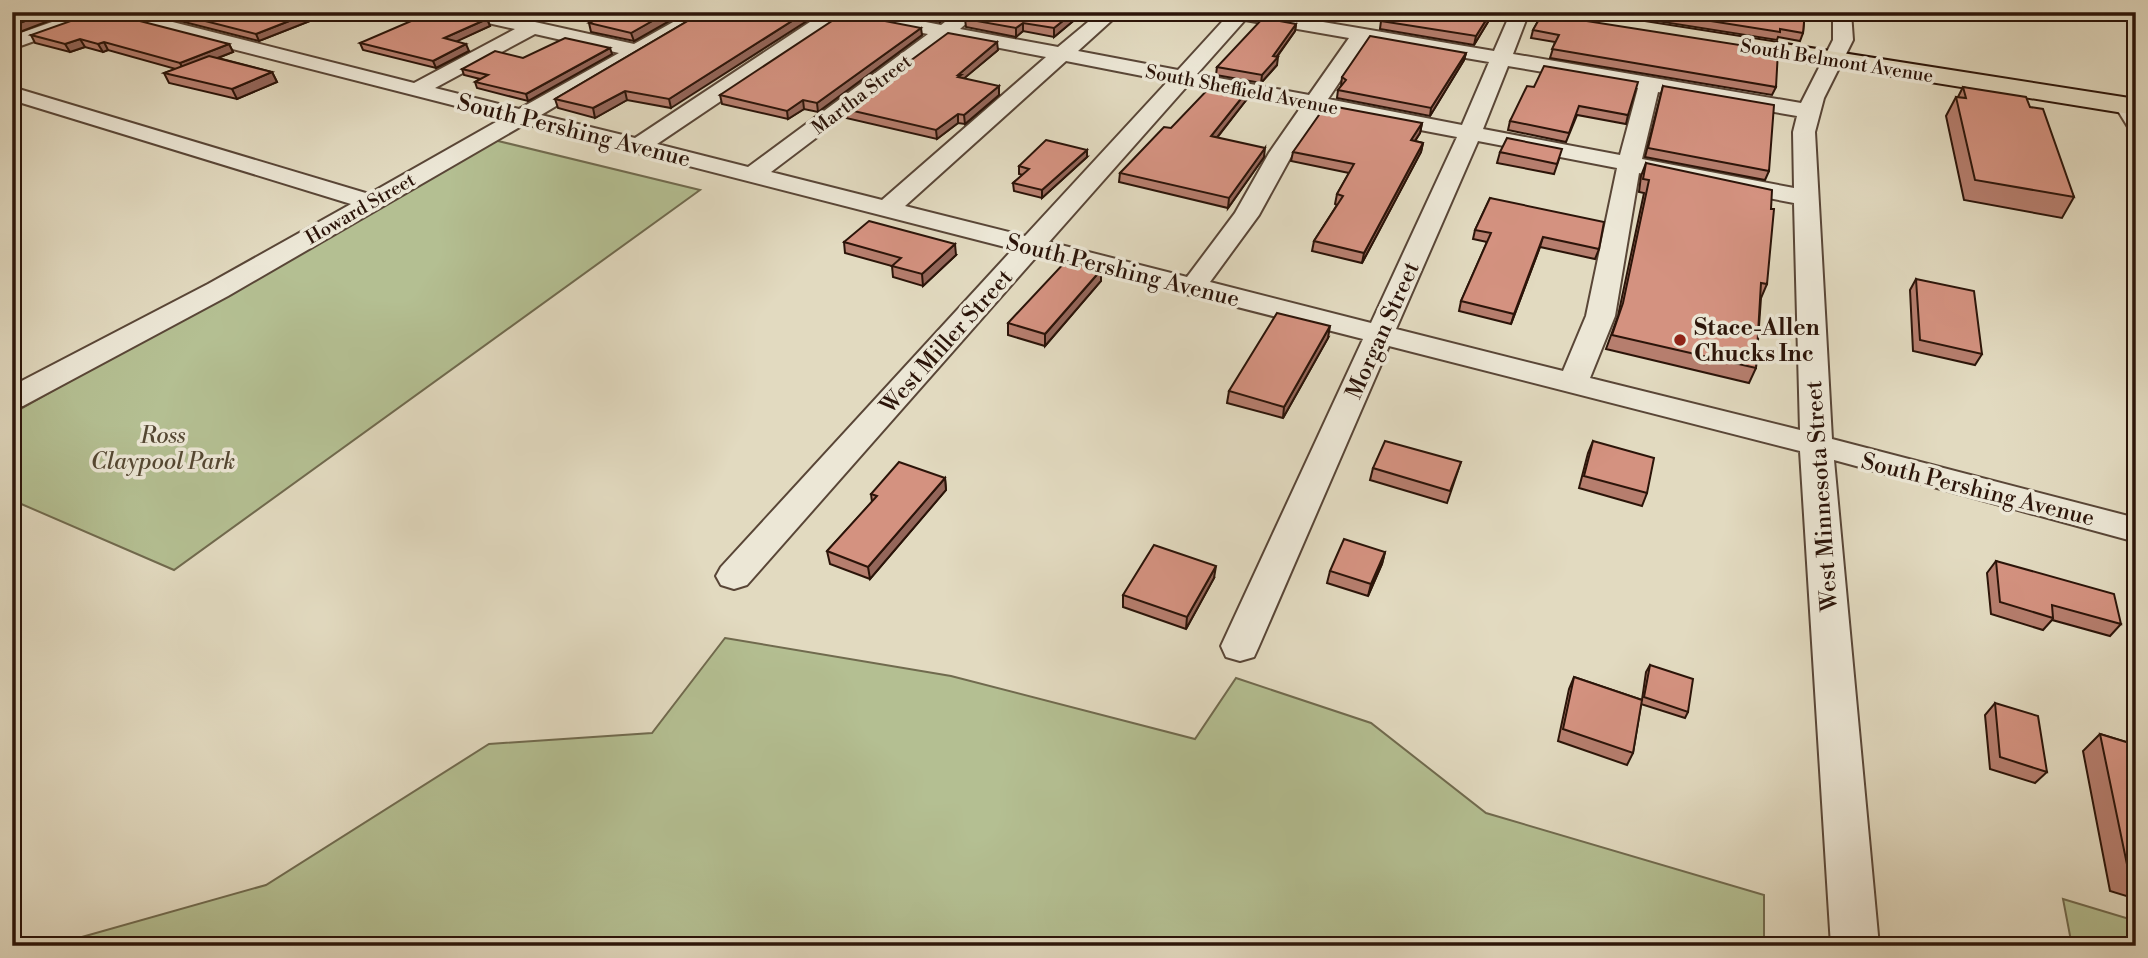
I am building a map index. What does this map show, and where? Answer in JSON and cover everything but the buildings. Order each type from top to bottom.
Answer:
[{"type":"main road","name":"South Belmont Avenue","points":[[1538,12],[1834,59],[2132,112]]},
{"type":"street","points":[[12,43],[97,12]]},
{"type":"street","name":"South Pershing Avenue","points":[[110,12],[1816,445],[2136,530]]},
{"type":"street","points":[[464,12],[636,51]]},
{"type":"street","name":"Howard Street","points":[[12,399],[218,290],[705,12]]},
{"type":"street","points":[[638,146],[838,12]]},
{"type":"street","name":"South Sheffield Avenue","points":[[844,12],[1806,198]]},
{"type":"street","name":"Martha Street","points":[[752,175],[970,12]]},
{"type":"street","points":[[887,209],[1002,105],[1112,12]]},
{"type":"street","name":"Morgan Street","points":[[1240,646],[1470,133],[1520,12]]},
{"type":"street","name":"West Minnesota Street","points":[[1842,12],[1843,40],[1817,87],[1804,132],[1816,445],[1854,942]]},
{"type":"street","points":[[1241,13],[1303,18],[1361,35],[1809,111]]},
{"type":"street","name":"West Miller Street","points":[[734,576],[1241,13]]},
{"type":"street","points":[[416,90],[532,27]]},
{"type":"street","points":[[1193,287],[1246,215],[1281,153],[1361,35]]},
{"type":"street","points":[[1571,384],[1588,358],[1598,329],[1629,164],[1649,84]]},
{"type":"street","points":[[12,93],[370,202]]},
{"type":"green space","name":"Ross Claypool Park","points":[[494,140],[700,190],[174,570],[12,500],[12,414]]},
{"type":"green space","points":[[725,638],[951,676],[1195,739],[1236,678],[1371,723],[1486,813],[1764,895],[1764,946],[50,946],[266,885],[489,744],[652,733]]},
{"type":"green space","points":[[2063,899],[2136,921],[2136,946],[2072,946]]},
{"type":"place","name":"Stace-Allen Chucks Inc","points":[[1680,340]]}]
